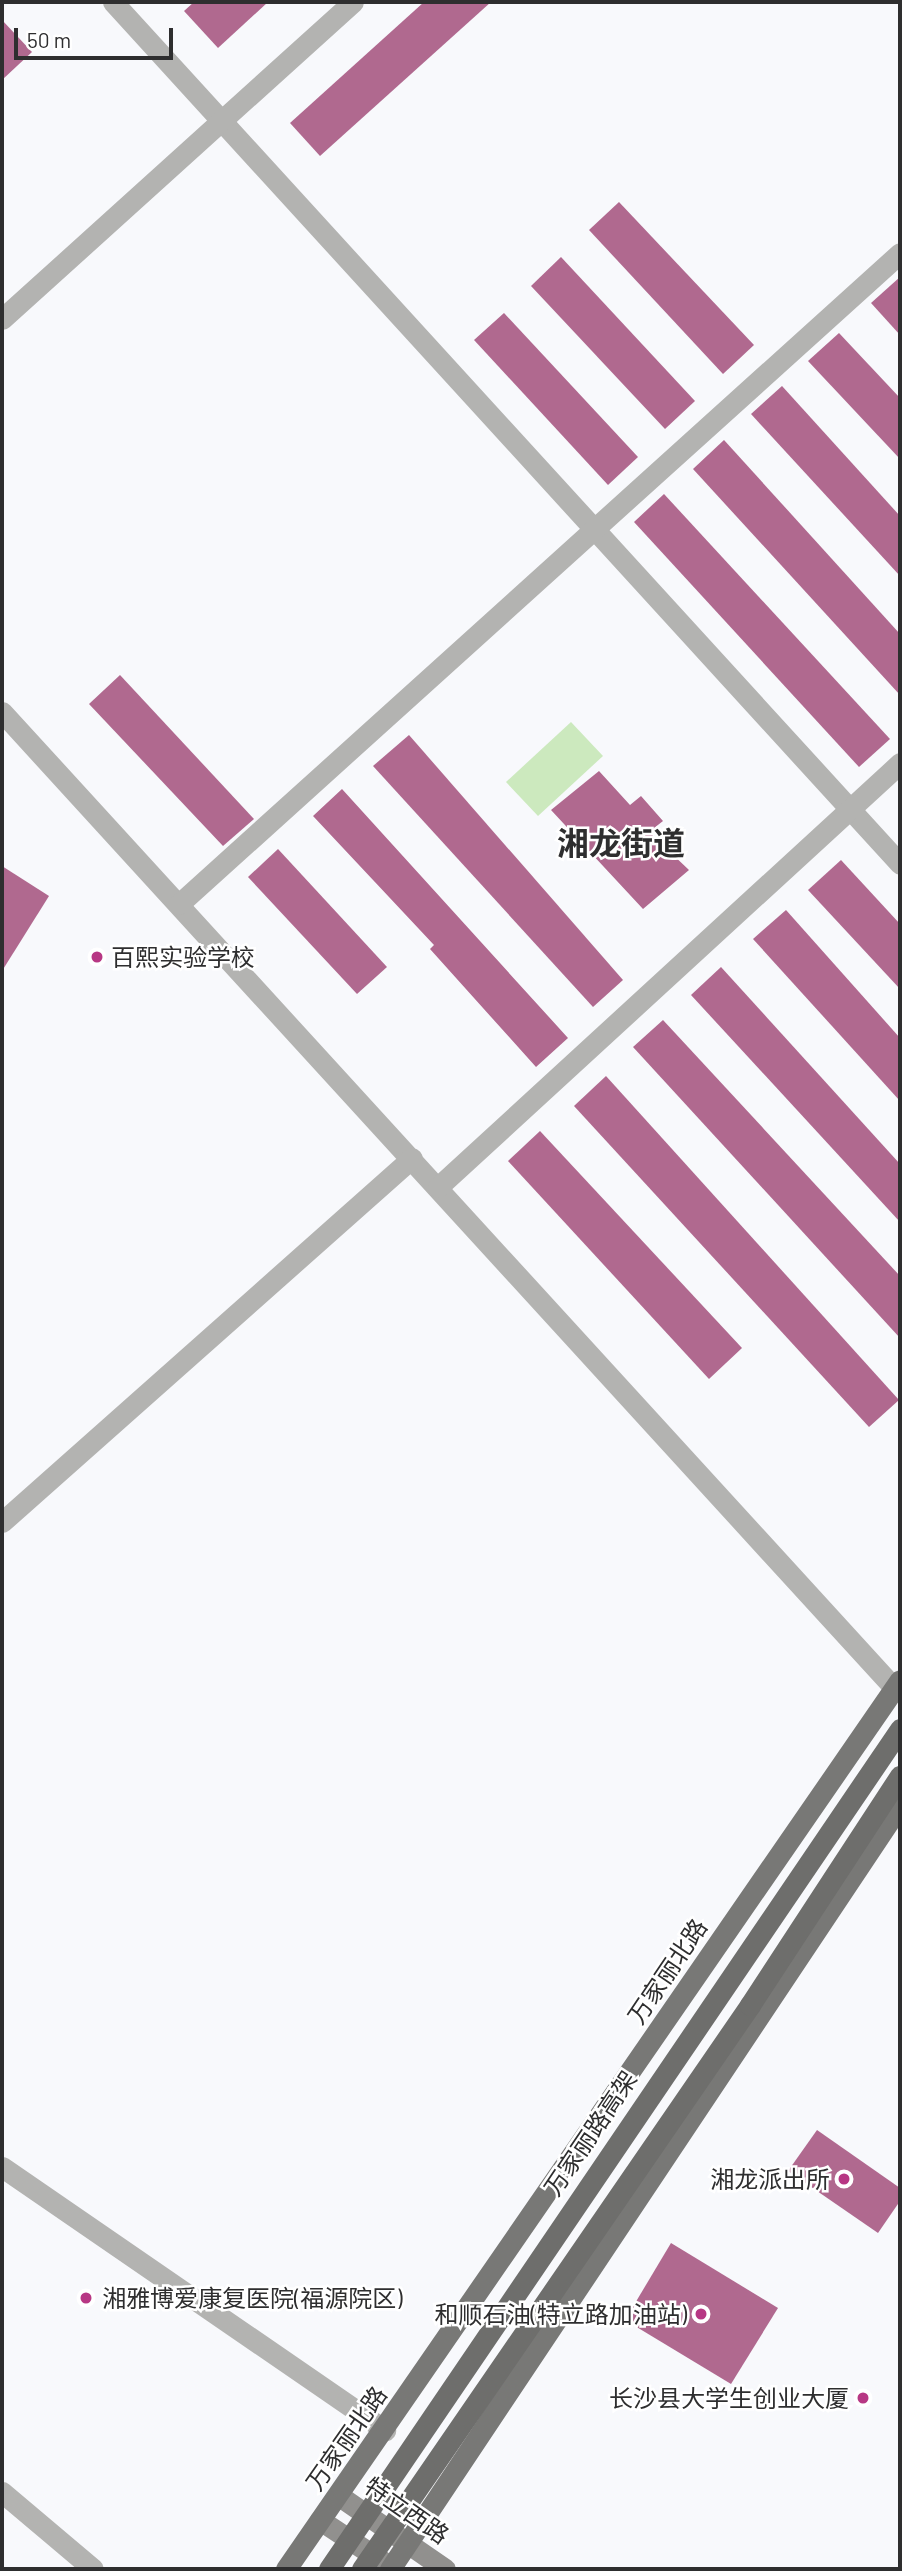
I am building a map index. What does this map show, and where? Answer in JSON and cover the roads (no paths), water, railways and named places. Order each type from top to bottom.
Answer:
[{"type":"highway","name":"万家丽路高架","points":[[329,2569],[900,1729]]},
{"type":"highway","points":[[362,2569],[750,2006],[900,1776]]},
{"type":"main road","name":"万家丽北路","points":[[286,2569],[385,2430],[897,1684]]},
{"type":"main road","points":[[320,2520],[392,2569],[900,1805]]},
{"type":"main road","name":"特立西路","points":[[338,2495],[445,2569]]},
{"type":"street","points":[[113,2],[900,864]]},
{"type":"street","points":[[2,319],[353,2]]},
{"type":"street","points":[[179,904],[900,253]]},
{"type":"street","points":[[2,712],[897,1684]]},
{"type":"street","points":[[438,1186],[900,763]]},
{"type":"street","points":[[2,1522],[412,1158]]},
{"type":"street","points":[[2,2167],[385,2430]]},
{"type":"street","points":[[2,2492],[93,2569]]},
{"type":"place","name":"百熙实验学校","points":[[97,957]]},
{"type":"place","name":"湘龙派出所","points":[[844,2179]]},
{"type":"place","name":"湘雅博爱康复医院(福源院区)","points":[[86,2298]]},
{"type":"place","name":"和顺石油(特立路加油站)","points":[[701,2314]]},
{"type":"place","name":"长沙县大学生创业大厦","points":[[863,2398]]},
{"type":"district","name":"湘龙街道","points":[[621,842]]}]
